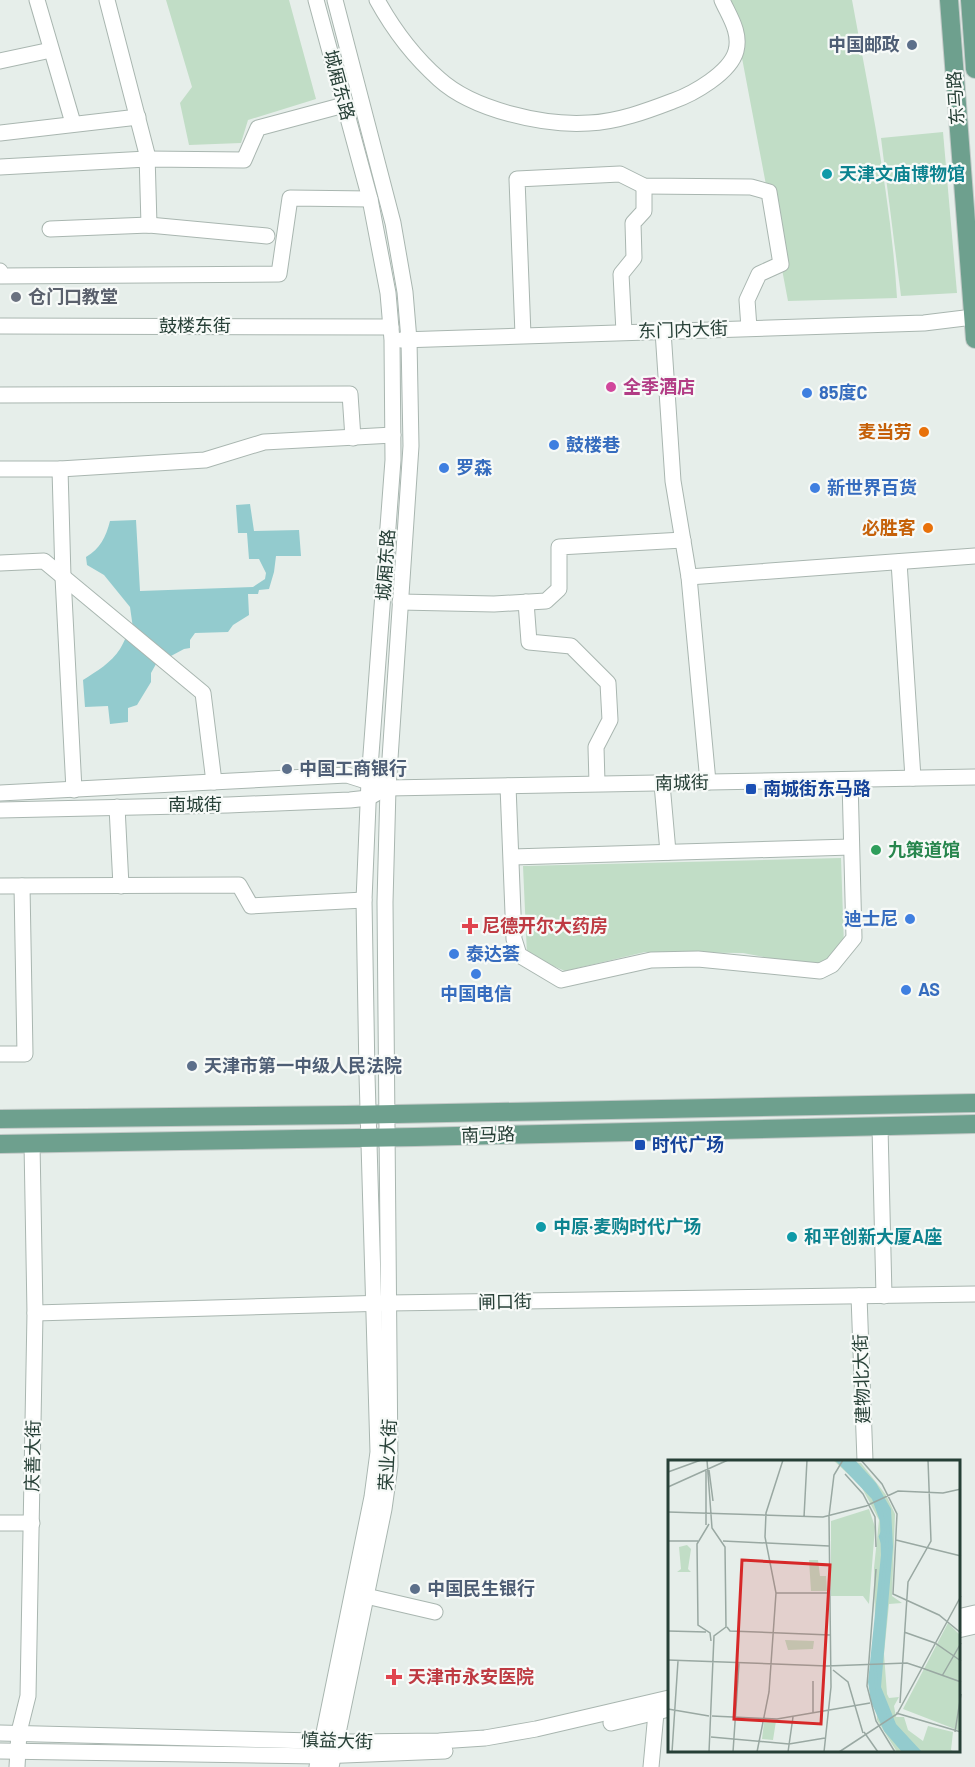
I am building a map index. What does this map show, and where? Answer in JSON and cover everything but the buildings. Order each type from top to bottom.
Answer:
[{"type":"main road","name":"东马路","points":[[949,0],[975,339]]},
{"type":"main road","name":"东马路","points":[[970,0],[975,69]]},
{"type":"main road","name":"南马路","points":[[0,1119],[975,1104]]},
{"type":"main road","name":"南马路","points":[[0,1144],[975,1124]]},
{"type":"street","points":[[37,0],[73,123]]},
{"type":"street","points":[[107,0],[147,159],[149,225]]},
{"type":"street","name":"城厢东路","points":[[316,0],[370,199],[381,250],[392,334],[393,435],[369,781],[364,900],[377,1115]]},
{"type":"street","name":"城厢东路","points":[[335,0],[393,223],[405,292],[409,340],[411,446],[388,788],[377,1138]]},
{"type":"street","points":[[377,0],[397,34],[440,80],[473,100],[512,116],[543,121],[590,123],[650,110],[683,98],[718,74],[736,52],[737,41],[734,21],[722,0]]},
{"type":"street","points":[[0,61],[51,50]]},
{"type":"street","points":[[0,167],[147,159],[244,159],[258,128],[344,105]]},
{"type":"street","points":[[0,133],[138,117]]},
{"type":"street","points":[[523,335],[517,179],[620,174],[644,186],[752,187],[769,192],[781,264],[759,274],[747,300],[749,328]]},
{"type":"street","points":[[624,332],[621,274],[634,258],[633,223],[644,211],[644,186]]},
{"type":"street","points":[[0,271],[1,276],[279,274],[290,198],[370,199]]},
{"type":"street","points":[[50,229],[149,225],[267,236]]},
{"type":"street","name":"东门内大街","points":[[392,334],[409,340],[924,323],[974,316]]},
{"type":"street","name":"鼓楼东街","points":[[0,326],[392,334]]},
{"type":"street","points":[[663,331],[673,481],[689,577],[708,782]]},
{"type":"street","points":[[0,395],[350,394],[353,438]]},
{"type":"street","points":[[0,470],[60,469],[205,460],[264,442],[393,435]]},
{"type":"street","points":[[60,469],[74,790]]},
{"type":"street","points":[[400,602],[494,604],[546,601],[559,589],[559,547],[683,540]]},
{"type":"street","points":[[689,577],[975,556]]},
{"type":"street","points":[[0,563],[44,561],[203,693],[214,782]]},
{"type":"street","points":[[898,562],[913,778]]},
{"type":"street","points":[[526,602],[529,642],[571,646],[608,683],[610,720],[596,747],[597,783]]},
{"type":"street","name":"南城街","points":[[0,793],[346,776],[388,788],[975,777]]},
{"type":"street","points":[[508,786],[514,939],[519,955],[561,980],[651,960],[698,959],[820,971],[832,965],[854,939],[850,780]]},
{"type":"street","points":[[662,784],[668,852]]},
{"type":"street","name":"南城街","points":[[0,810],[228,805],[368,798],[388,788]]},
{"type":"street","points":[[117,807],[121,885]]},
{"type":"street","points":[[512,857],[851,847]]},
{"type":"street","points":[[0,886],[239,885],[251,906],[364,900]]},
{"type":"street","points":[[0,1054],[25,1054],[22,886]]},
{"type":"street","points":[[880,1127],[884,1296]]},
{"type":"street","name":"荣业大街","points":[[326,1754],[366,1596],[384,1509],[390,1466],[381,1304],[377,1138]]},
{"type":"street","name":"庆善大街","points":[[17,1767],[19,1732],[28,1696],[35,1313],[32,1143]]},
{"type":"street","name":"闸口街","points":[[35,1313],[381,1304],[975,1294]]},
{"type":"street","name":"建物北大街","points":[[859,1296],[865,1460]]},
{"type":"street","name":"荣业大街","points":[[326,1754],[378,1452],[381,1304]]},
{"type":"street","points":[[0,1523],[32,1522]]},
{"type":"street","points":[[366,1596],[435,1612]]},
{"type":"street","points":[[960,1617],[975,1613]]},
{"type":"street","points":[[960,1630],[975,1626]]},
{"type":"street","points":[[651,1767],[659,1708]]},
{"type":"street","name":"慎益大街","points":[[0,1751],[326,1754],[408,1742],[485,1737],[536,1730],[659,1708]]},
{"type":"street","name":"慎益大街","points":[[0,1733],[19,1732],[326,1754]]},
{"type":"green space","points":[[166,0],[289,0],[316,99],[248,120],[241,143],[189,145],[180,103],[192,87]]},
{"type":"green space","points":[[731,0],[852,0],[885,186],[897,298],[788,301]]},
{"type":"green space","points":[[943,132],[957,293],[901,296],[881,138]]},
{"type":"green space","points":[[841,858],[844,946],[821,968],[743,953],[645,952],[565,971],[527,955],[523,866]]},
{"type":"water","points":[[250,504],[254,531],[299,530],[301,556],[276,556],[269,589],[259,590],[258,594],[248,594],[249,615],[233,625],[228,632],[195,633],[190,640],[190,648],[156,664],[151,673],[151,682],[137,705],[128,708],[128,722],[110,724],[108,706],[85,707],[83,680],[112,658],[133,628],[130,607],[104,575],[87,565],[86,557],[102,542],[110,521],[136,520],[140,591],[253,587],[265,579],[266,573],[259,559],[249,559],[247,533],[238,533],[236,505]]},
{"type":"place","name":"中国邮政","points":[[912,45]]},
{"type":"place","name":"天津文庙博物馆","points":[[827,174]]},
{"type":"place","name":"仓门口教堂","points":[[16,297]]},
{"type":"place","name":"全季酒店","points":[[611,387]]},
{"type":"place","name":"85度C","points":[[807,393]]},
{"type":"place","name":"麦当劳","points":[[924,432]]},
{"type":"place","name":"鼓楼巷","points":[[554,445]]},
{"type":"place","name":"罗森","points":[[444,468]]},
{"type":"place","name":"新世界百货","points":[[815,488]]},
{"type":"place","name":"必胜客","points":[[928,528]]},
{"type":"place","name":"中国工商银行","points":[[287,769]]},
{"type":"place","name":"南城街东马路","points":[[751,789]]},
{"type":"place","name":"九策道馆","points":[[876,850]]},
{"type":"place","name":"迪士尼","points":[[910,919]]},
{"type":"place","name":"尼德开尔大药房","points":[[470,926]]},
{"type":"place","name":"泰达荟","points":[[454,954]]},
{"type":"place","name":"中国电信","points":[[476,974]]},
{"type":"place","name":"AS","points":[[906,990]]},
{"type":"place","name":"天津市第一中级人民法院","points":[[192,1066]]},
{"type":"place","name":"时代广场","points":[[640,1145]]},
{"type":"place","name":"中原·麦购时代广场","points":[[541,1227]]},
{"type":"place","name":"和平创新大厦A座","points":[[792,1237]]},
{"type":"place","name":"中国民生银行","points":[[415,1589]]},
{"type":"place","name":"天津市永安医院","points":[[394,1677]]}]
